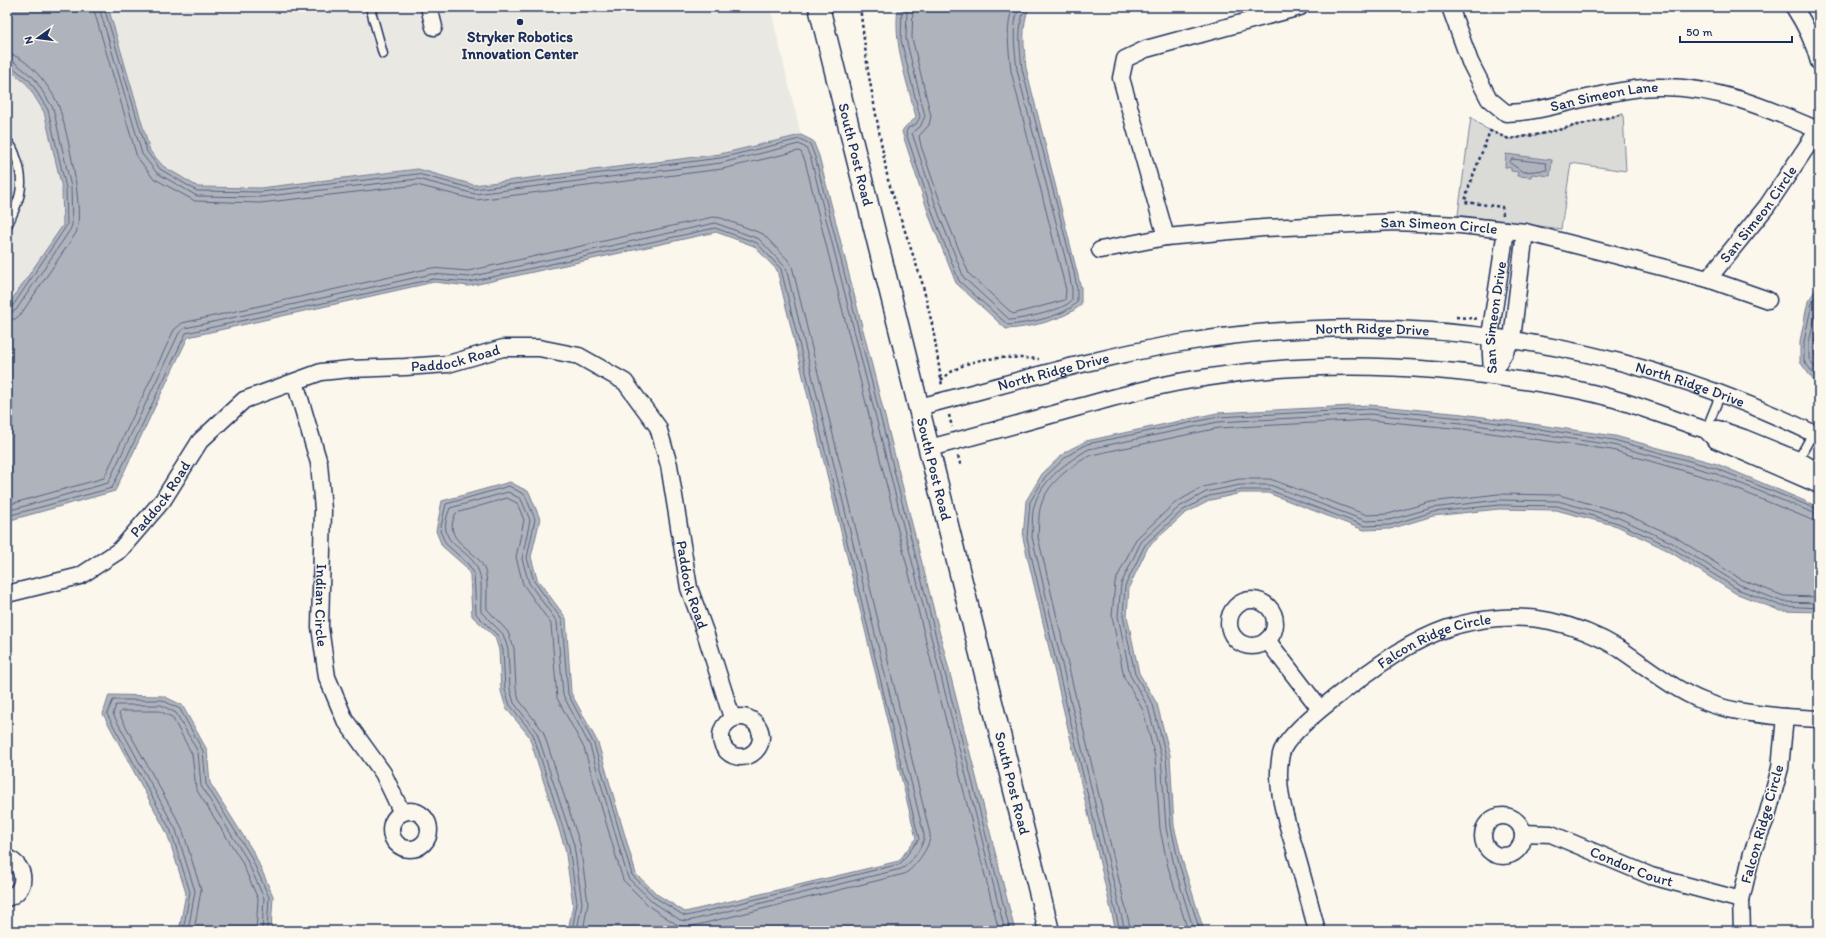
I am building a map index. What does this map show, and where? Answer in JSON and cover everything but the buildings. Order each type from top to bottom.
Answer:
[{"type":"street","points":[[429,7],[434,27]]},
{"type":"street","name":"South Post Road","points":[[820,7],[1049,931]]},
{"type":"street","points":[[1166,237],[1121,78],[1125,60],[1146,49],[1300,7]]},
{"type":"street","name":"San Simeon Lane","points":[[1450,7],[1470,62],[1489,99],[1506,113],[1529,112],[1600,95],[1634,90],[1657,87],[1687,88],[1716,92],[1766,107],[1819,128]]},
{"type":"street","points":[[1794,7],[1815,46],[1819,62]]},
{"type":"street","name":"San Simeon Circle","points":[[1708,279],[1767,206],[1819,128]]},
{"type":"street","name":"San Simeon Circle","points":[[1100,250],[1166,237],[1263,228],[1396,222],[1460,225],[1507,223],[1526,232],[1708,279],[1768,300]]},
{"type":"street","name":"San Simeon Drive","points":[[1492,375],[1490,336],[1507,223]]},
{"type":"street","name":"San Simeon Drive","points":[[1492,375],[1512,338],[1526,232]]},
{"type":"street","name":"North Ridge Drive","points":[[919,407],[1134,352],[1236,335],[1345,328],[1400,329],[1512,338],[1617,360],[1670,375],[1720,393],[1816,434]]},
{"type":"street","name":"Paddock Road","points":[[7,594],[80,576],[120,550],[163,500],[200,441],[244,400],[321,372],[350,369],[405,368],[448,364],[503,348],[539,348],[579,356],[625,382],[658,427],[669,465],[689,588],[705,632],[732,718]]},
{"type":"street","points":[[929,448],[1151,388],[1203,378],[1252,371],[1367,366],[1421,368],[1492,375],[1559,386],[1610,398],[1706,430],[1718,429],[1798,460],[1819,472]]},
{"type":"street","name":"Indian Circle","points":[[295,382],[319,463],[323,510],[320,627],[327,678],[345,720],[383,773],[402,813]]},
{"type":"street","points":[[1706,430],[1716,440],[1819,485]]},
{"type":"street","name":"Falcon Ridge Circle","points":[[1317,931],[1280,797],[1278,772],[1282,751],[1296,733],[1320,709],[1397,653],[1448,628],[1477,620],[1517,618],[1549,621],[1587,632],[1618,648],[1664,680],[1703,701],[1739,712],[1819,719]]},
{"type":"street","points":[[1267,640],[1320,709]]},
{"type":"street","name":"Falcon Ridge Circle","points":[[1742,931],[1741,900],[1752,853],[1766,816],[1780,768],[1785,717]]},
{"type":"street","name":"Condor Court","points":[[1523,833],[1551,834],[1651,876],[1741,900]]},
{"type":"street","points":[[7,858],[14,861],[20,867],[23,874],[23,882],[15,895],[7,898]]},
{"type":"lane","points":[[370,7],[383,54]]},
{"type":"lane","points":[[7,140],[16,155],[22,184],[20,198],[7,226]]},
{"type":"lane","points":[[1706,430],[1720,393]]},
{"type":"lane","points":[[1798,460],[1816,434]]},
{"type":"path","points":[[860,7],[868,71],[888,180],[922,282],[933,328],[946,400],[961,467]]},
{"type":"path","points":[[1507,223],[1502,215],[1502,207],[1465,202],[1468,189],[1490,131],[1509,139],[1541,134],[1623,114]]},
{"type":"shaded area","points":[[108,7],[770,7],[801,135],[720,154],[474,185],[418,169],[260,188],[198,187],[163,166],[150,151]]},
{"type":"shaded area","points":[[7,68],[27,84],[44,112],[62,188],[63,225],[7,307]]},
{"type":"shaded area","points":[[1623,114],[1626,171],[1571,163],[1561,229],[1458,215],[1471,117],[1485,128],[1509,139],[1541,134]]},
{"type":"water","points":[[7,7],[108,7],[150,151],[163,166],[198,187],[260,188],[418,169],[474,185],[720,154],[801,135],[813,141],[819,156],[1015,931],[568,931],[573,904],[565,848],[529,736],[506,708],[501,691],[499,650],[495,637],[472,616],[470,575],[466,567],[442,546],[436,531],[442,501],[510,482],[529,492],[540,519],[531,557],[537,579],[566,618],[571,693],[598,743],[636,874],[658,895],[685,912],[899,861],[916,838],[777,270],[754,246],[716,232],[469,286],[434,282],[188,337],[115,491],[7,521],[7,307],[63,225],[62,188],[44,112],[27,84],[7,68]]},
{"type":"water","points":[[898,7],[1029,7],[1026,15],[1024,30],[1026,68],[1081,288],[1081,305],[1074,310],[1056,319],[1035,325],[1006,329],[956,283],[930,218],[902,132],[905,127],[916,117],[899,49],[897,35]]},
{"type":"water","points":[[1506,154],[1552,160],[1550,176],[1532,174],[1531,177],[1517,176],[1518,172],[1511,171],[1511,168],[1505,167]]},
{"type":"water","points":[[1819,285],[1819,388],[1800,362],[1800,341],[1808,301]]},
{"type":"water","points":[[1370,405],[1463,414],[1615,436],[1717,464],[1819,507],[1819,612],[1781,611],[1735,593],[1667,550],[1617,526],[1556,510],[1499,509],[1433,516],[1390,529],[1364,530],[1268,493],[1241,493],[1211,500],[1184,514],[1148,547],[1129,587],[1127,616],[1139,673],[1157,704],[1170,755],[1174,826],[1183,863],[1204,931],[1116,931],[1023,538],[1026,501],[1042,474],[1065,452],[1086,441],[1217,413]]},
{"type":"water","points":[[109,695],[163,696],[182,705],[207,750],[210,783],[254,853],[273,896],[271,931],[179,931],[186,893],[167,833],[103,714]]},
{"type":"place","name":"Stryker Robotics Innovation Center","points":[[520,22]]}]
